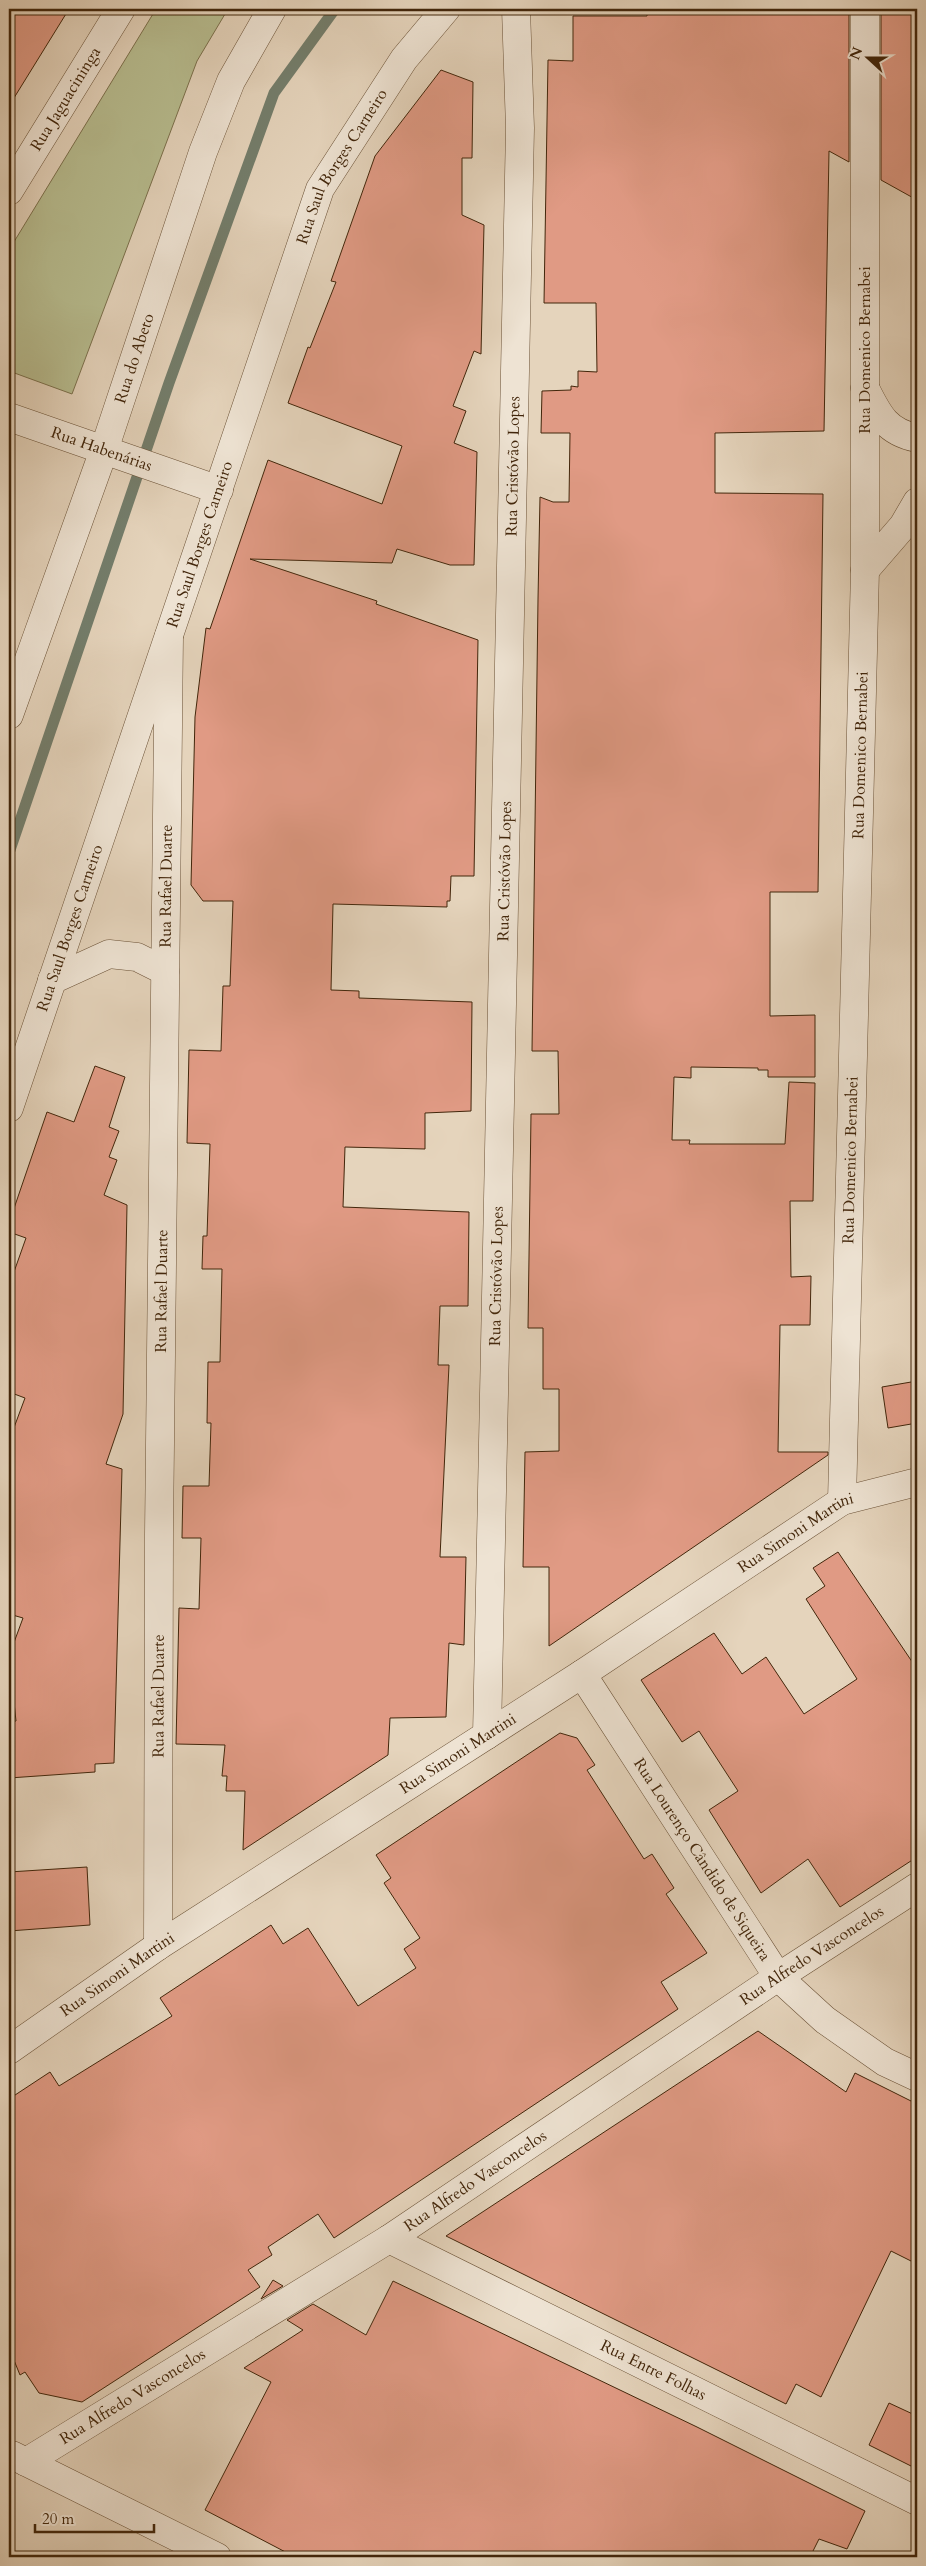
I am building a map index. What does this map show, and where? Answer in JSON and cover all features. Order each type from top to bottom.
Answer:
[{"type":"street","name":"Rua Jaguacininga","points":[[9,191],[121,9]]},
{"type":"street","name":"Rua do Abeto","points":[[9,715],[113,453],[203,152],[231,81],[272,9]]},
{"type":"street","name":"Rua Saul Borges Carneiro","points":[[9,1108],[320,189],[404,59],[446,9]]},
{"type":"street","name":"Rua Cristóvão Lopes","points":[[487,1735],[520,137],[516,9]]},
{"type":"street","name":"Rua Domenico Bernabei","points":[[842,1501],[865,570],[865,9]]},
{"type":"street","points":[[864,386],[883,420],[901,435],[917,438]]},
{"type":"street","name":"Rua Habenárias","points":[[9,417],[219,490]]},
{"type":"street","points":[[865,570],[903,526],[917,502]]},
{"type":"street","name":"Rua Rafael Duarte","points":[[158,1946],[169,636]]},
{"type":"street","points":[[52,980],[109,954],[137,957],[165,971]]},
{"type":"street","name":"Rua Simoni Martini","points":[[9,2050],[158,1946],[582,1674],[842,1501],[917,1482]]},
{"type":"street","name":"Rua Lourenço Cândido de Siqueira","points":[[582,1674],[778,1977],[825,2020],[885,2062],[917,2077]]},
{"type":"street","name":"Rua Alfredo Vasconcelos","points":[[17,2458],[390,2239],[778,1977],[917,1887]]},
{"type":"street","name":"Rua Entre Folhas","points":[[390,2239],[917,2501]]},
{"type":"street","points":[[17,2458],[217,2557]]},
{"type":"green space","points":[[156,9],[228,9],[197,61],[72,394],[9,371],[9,250]]},
{"type":"building","points":[[9,9],[69,9],[9,106]]},
{"type":"building","points":[[647,9],[849,9],[849,162],[829,151],[824,431],[715,433],[715,493],[823,494],[818,892],[770,892],[770,1016],[815,1015],[815,1077],[768,1077],[768,1070],[758,1070],[758,1068],[691,1067],[691,1078],[674,1077],[672,1140],[690,1140],[689,1144],[785,1144],[789,1082],[815,1083],[813,1201],[790,1201],[791,1277],[811,1276],[810,1325],[780,1325],[778,1452],[828,1452],[828,1455],[549,1646],[549,1567],[523,1567],[525,1452],[559,1451],[559,1389],[543,1389],[543,1328],[528,1328],[531,1114],[559,1114],[558,1051],[532,1051],[538,599],[540,497],[553,502],[569,502],[570,433],[541,433],[542,391],[571,390],[571,386],[578,387],[578,371],[597,372],[596,303],[544,303],[548,60],[573,61],[573,16],[647,16]]},
{"type":"building","points":[[881,9],[917,9],[917,22],[913,38],[917,39],[917,200],[881,180]]},
{"type":"building","points":[[441,70],[473,82],[472,158],[462,158],[462,215],[484,225],[481,354],[474,351],[453,406],[466,411],[454,443],[477,452],[474,565],[450,565],[397,549],[392,563],[250,559],[377,601],[376,604],[478,640],[474,876],[451,876],[450,901],[447,901],[447,907],[333,904],[331,990],[359,991],[359,998],[472,1002],[471,1111],[425,1113],[425,1149],[345,1147],[343,1207],[469,1212],[468,1306],[440,1306],[438,1365],[449,1365],[440,1557],[466,1557],[464,1645],[449,1643],[446,1717],[390,1718],[388,1755],[243,1850],[245,1791],[226,1791],[227,1776],[222,1776],[225,1745],[176,1744],[179,1608],[199,1609],[201,1538],[182,1538],[183,1486],[209,1486],[211,1423],[207,1423],[208,1362],[220,1362],[222,1269],[202,1269],[203,1236],[207,1236],[210,1144],[187,1143],[189,1050],[221,1051],[223,986],[230,986],[233,901],[203,901],[191,885],[195,717],[206,628],[210,629],[268,460],[382,504],[402,446],[288,403],[308,347],[310,348],[336,282],[331,281],[375,156]]},
{"type":"building","points":[[95,1066],[125,1077],[109,1127],[119,1131],[109,1157],[117,1160],[104,1195],[127,1205],[123,1414],[106,1464],[122,1469],[114,1763],[95,1764],[95,1772],[9,1778],[9,1722],[16,1721],[9,1656],[23,1618],[9,1614],[9,1441],[25,1398],[9,1392],[9,1286],[26,1238],[9,1232],[9,1223],[47,1112],[74,1122]]},
{"type":"building","points":[[917,1381],[917,1423],[888,1428],[882,1387]]},
{"type":"building","points":[[838,1552],[917,1669],[917,1857],[840,1907],[808,1859],[761,1893],[709,1810],[738,1791],[699,1731],[682,1742],[641,1680],[714,1633],[742,1674],[766,1657],[804,1714],[857,1679],[806,1599],[825,1586],[813,1568]]},
{"type":"building","points":[[560,1733],[577,1738],[595,1765],[587,1770],[644,1859],[652,1854],[674,1888],[666,1894],[707,1953],[661,1982],[678,2009],[334,2238],[318,2214],[268,2247],[272,2255],[248,2270],[260,2287],[82,2402],[39,2393],[25,2372],[20,2375],[9,2348],[9,2099],[50,2072],[59,2086],[172,2016],[160,1998],[271,1925],[283,1944],[308,1928],[358,2006],[416,1968],[404,1949],[420,1938],[384,1883],[391,1878],[376,1855]]},
{"type":"building","points":[[87,1867],[90,1925],[9,1931],[9,1872]]},
{"type":"building","points":[[758,2031],[846,2092],[855,2073],[917,2104],[917,2264],[891,2251],[821,2397],[796,2384],[786,2404],[446,2236]]},
{"type":"building","points":[[273,2280],[283,2286],[261,2299]]},
{"type":"building","points":[[393,2281],[697,2427],[865,2511],[847,2549],[819,2539],[810,2557],[295,2557],[205,2510],[271,2382],[244,2368],[303,2330],[287,2320],[313,2304],[366,2335]]},
{"type":"building","points":[[889,2403],[917,2416],[917,2469],[869,2445]]},
{"type":"waterway","points":[[9,853],[169,383],[274,93],[335,9]]}]
